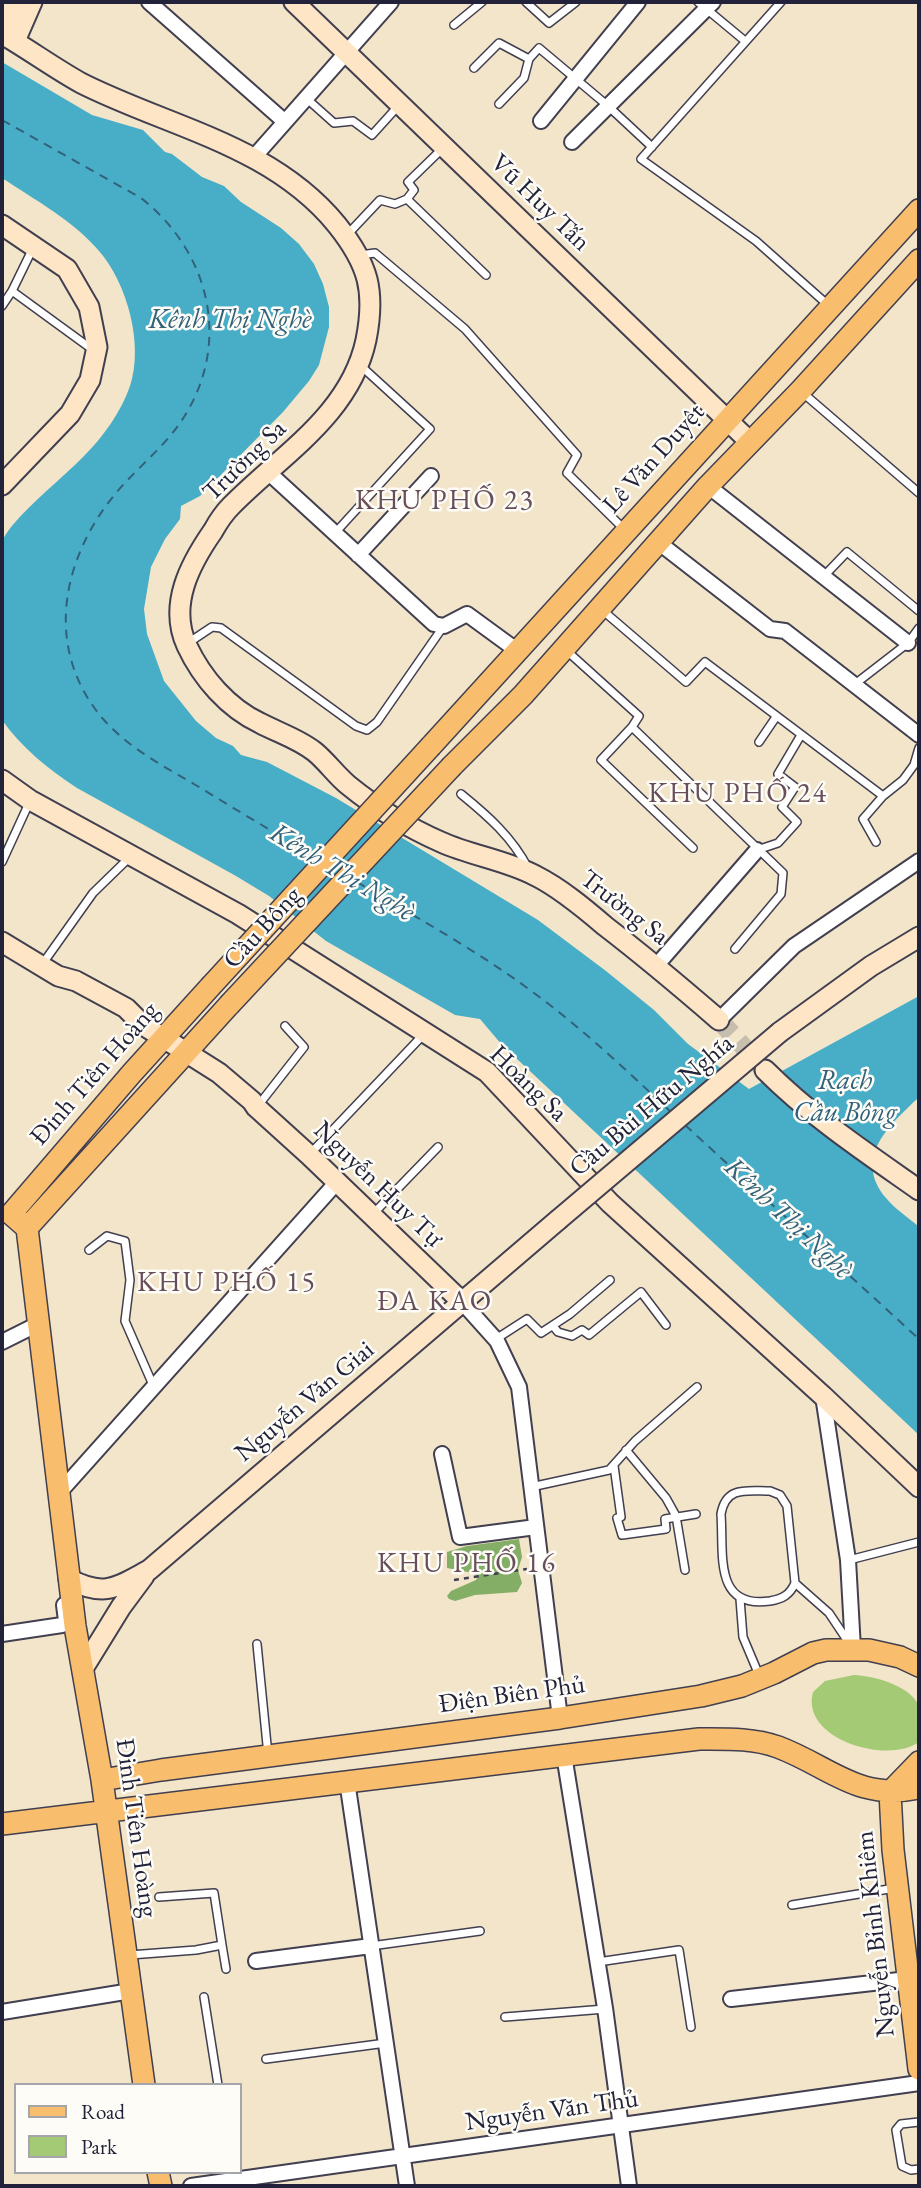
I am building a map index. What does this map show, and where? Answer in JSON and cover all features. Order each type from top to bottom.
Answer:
[{"type":"main road","name":"Lê Văn Duyệt","points":[[431,746],[831,308],[915,225]]},
{"type":"main road","points":[[564,648],[708,486],[801,390],[919,260]]},
{"type":"main road","name":"Cầu Bông","points":[[229,1005],[452,766],[523,695],[564,648]]},
{"type":"main road","name":"Cầu Bông","points":[[210,987],[431,746]]},
{"type":"main road","name":"Đinh Tiên Hoàng","points":[[144,2083],[102,1780],[69,1579],[27,1228],[5,1212],[210,987]]},
{"type":"main road","name":"Đinh Tiên Hoàng","points":[[27,1228],[229,1005]]},
{"type":"main road","name":"Ðiện Biên Phủ","points":[[102,1780],[560,1718],[701,1696],[761,1679],[813,1653],[853,1649],[885,1653],[919,1666]]},
{"type":"main road","points":[[2,1824],[699,1739],[741,1739],[775,1746],[852,1784],[890,1792],[919,1788]]},
{"type":"main road","points":[[890,1792],[919,1762]]},
{"type":"main road","points":[[161,1770],[157,1778],[157,1788],[166,1803]]},
{"type":"main road","name":"Nguyễn Bỉnh Khiêm","points":[[890,1792],[893,1850],[907,1925],[908,1979],[919,2069]]},
{"type":"street","points":[[6,35],[13,2]]},
{"type":"street","points":[[6,35],[32,2]]},
{"type":"street","points":[[149,2],[284,121]]},
{"type":"street","name":"Vũ Huy Tấn","points":[[294,2],[750,442]]},
{"type":"street","points":[[254,157],[391,2]]},
{"type":"street","points":[[541,121],[638,2]]},
{"type":"street","points":[[572,142],[706,4]]},
{"type":"street","name":"Trường Sa","points":[[6,35],[81,83],[254,157],[295,185],[325,211],[346,237],[367,277],[371,317],[359,365],[346,390],[321,423],[229,508],[193,559],[180,596],[181,630],[186,644],[213,687],[235,708],[257,722],[298,740],[318,754],[350,786],[437,841],[530,873],[586,910],[719,1020]]},
{"type":"street","points":[[2,225],[67,268],[89,307],[97,347],[90,380],[70,414],[2,485]]},
{"type":"street","points":[[268,472],[434,624],[443,626],[467,614],[519,652]]},
{"type":"street","points":[[358,555],[431,476]]},
{"type":"street","points":[[708,486],[908,643]]},
{"type":"street","points":[[658,542],[770,629],[785,631],[919,735]]},
{"type":"street","name":"Hoàng Sa","points":[[3,784],[238,914],[487,1072],[610,1203],[919,1487]]},
{"type":"street","points":[[656,966],[757,850]]},
{"type":"street","points":[[719,1020],[793,946],[919,861]]},
{"type":"street","name":"Cầu Bùi Hữu Nghĩa","points":[[558,1220],[780,1031],[871,966],[919,937]]},
{"type":"street","name":"Nguyễn Huy Tự","points":[[2,942],[50,971],[70,991],[128,1023],[142,1025],[188,1051],[309,1155],[462,1302]]},
{"type":"street","points":[[765,1070],[795,1100],[849,1143],[916,1187]]},
{"type":"street","points":[[58,1494],[337,1182]]},
{"type":"street","name":"Nguyễn Văn Giai","points":[[69,1579],[103,1591],[116,1588],[149,1570],[558,1220]]},
{"type":"street","points":[[462,1302],[496,1339],[519,1387],[560,1718]]},
{"type":"street","points":[[2,1342],[40,1323]]},
{"type":"street","points":[[823,1396],[848,1560],[853,1649]]},
{"type":"street","points":[[442,1454],[460,1537],[536,1527]]},
{"type":"street","name":"Nguyễn Văn Giai","points":[[83,1667],[121,1607],[149,1570]]},
{"type":"street","name":"Đinh Tiên Hoàng","points":[[2,1633],[61,1626],[66,1620],[64,1589],[69,1579]]},
{"type":"street","points":[[564,1755],[606,2008],[629,2186]]},
{"type":"street","points":[[346,1781],[407,2186]]},
{"type":"street","points":[[256,1961],[371,1946]]},
{"type":"street","points":[[731,1999],[908,1979]]},
{"type":"street","points":[[2,2012],[131,1991]]},
{"type":"street","name":"Nguyễn Văn Thủ","points":[[191,2186],[919,2083]]},
{"type":"lane","points":[[454,25],[482,2]]},
{"type":"lane","points":[[526,2],[549,23],[576,2]]},
{"type":"lane","points":[[781,2],[641,159],[756,241],[831,308]]},
{"type":"lane","points":[[706,4],[746,41]]},
{"type":"lane","points":[[474,68],[499,43],[529,59]]},
{"type":"lane","points":[[499,104],[524,78],[529,59],[538,48],[608,106],[652,147]]},
{"type":"lane","points":[[305,98],[334,123],[353,121],[372,135],[400,104]]},
{"type":"lane","points":[[346,237],[380,200],[395,204],[407,199],[414,190],[408,182],[444,147]]},
{"type":"lane","points":[[407,199],[486,275]]},
{"type":"lane","points":[[2,306],[34,245]]},
{"type":"lane","points":[[356,256],[375,253],[465,329],[577,455],[567,473],[627,532]]},
{"type":"lane","points":[[12,291],[96,352]]},
{"type":"lane","points":[[335,533],[429,429],[359,365]]},
{"type":"lane","points":[[801,390],[918,489]]},
{"type":"lane","points":[[824,576],[847,552],[919,611]]},
{"type":"lane","points":[[600,608],[686,682],[705,662],[883,796]]},
{"type":"lane","points":[[186,644],[212,627],[221,628],[356,726],[367,730],[377,722],[443,626]]},
{"type":"lane","points":[[854,685],[908,643],[919,628]]},
{"type":"lane","points":[[564,648],[639,716],[601,760],[693,848]]},
{"type":"lane","points":[[759,742],[776,717]]},
{"type":"lane","points":[[632,727],[783,873],[781,894],[735,949]]},
{"type":"lane","points":[[757,850],[778,843],[797,822],[782,807],[796,786],[778,774],[801,736]]},
{"type":"lane","points":[[876,842],[863,819],[883,796],[903,779],[914,765],[919,748]]},
{"type":"lane","points":[[461,794],[519,849],[530,873]]},
{"type":"lane","points":[[2,862],[30,800]]},
{"type":"lane","points":[[50,971],[93,893],[131,855]]},
{"type":"lane","points":[[256,1107],[304,1047],[285,1026]]},
{"type":"lane","points":[[309,1155],[425,1034]]},
{"type":"lane","points":[[372,1216],[438,1147]]},
{"type":"lane","points":[[89,1250],[107,1236],[125,1241],[130,1280],[125,1321],[153,1385]]},
{"type":"lane","points":[[496,1339],[527,1320],[541,1334],[610,1280]]},
{"type":"lane","points":[[552,1326],[558,1332],[572,1336],[582,1330],[589,1335],[641,1292],[666,1325]]},
{"type":"lane","points":[[531,1487],[609,1470],[626,1450],[697,1387]]},
{"type":"lane","points":[[626,1450],[666,1498],[676,1516],[685,1570]]},
{"type":"lane","points":[[614,1466],[621,1517],[617,1518],[622,1535],[666,1529],[665,1519],[696,1514]]},
{"type":"lane","points":[[770,1491],[785,1500],[795,1583],[788,1594],[776,1600],[753,1603],[740,1599],[731,1591],[726,1580],[721,1514],[725,1499],[734,1493],[770,1491]]},
{"type":"lane","points":[[848,1560],[919,1542]]},
{"type":"lane","points":[[795,1583],[829,1613],[853,1649]]},
{"type":"lane","points":[[740,1599],[743,1637],[761,1679]]},
{"type":"lane","points":[[257,1644],[268,1756]]},
{"type":"lane","points":[[792,1905],[898,1888]]},
{"type":"lane","points":[[159,1897],[214,1894],[226,1969]]},
{"type":"lane","points":[[371,1946],[480,1931]]},
{"type":"lane","points":[[126,1955],[196,1950],[222,1945]]},
{"type":"lane","points":[[597,1962],[679,1950],[691,2027]]},
{"type":"lane","points":[[204,1997],[218,2083]]},
{"type":"lane","points":[[505,2017],[606,2008]]},
{"type":"lane","points":[[266,2059],[386,2043]]},
{"type":"lane","points":[[919,2122],[901,2124],[896,2130],[902,2166],[911,2170],[919,2169]]},
{"type":"path","points":[[454,1580],[541,1567]]},
{"type":"green space","points":[[519,1539],[522,1557],[518,1570],[522,1583],[517,1592],[475,1595],[455,1601],[449,1599],[447,1596],[451,1591],[478,1577],[473,1573],[447,1568],[447,1552],[467,1546]]},
{"type":"green space","points":[[854,1675],[890,1683],[913,1697],[919,1708],[919,1742],[905,1748],[868,1749],[832,1735],[820,1723],[813,1709],[813,1692],[825,1681]]},
{"type":"water","name":"Kênh Thị Nghè","points":[[2,62],[92,115],[143,130],[165,152],[172,154],[202,177],[224,186],[241,202],[281,228],[299,244],[314,264],[323,284],[329,307],[329,327],[319,365],[283,412],[200,496],[181,506],[180,519],[165,539],[151,567],[144,609],[147,634],[164,681],[196,721],[216,738],[233,746],[241,755],[267,762],[336,798],[538,920],[654,1010],[688,1044],[749,1089],[919,996],[919,1097],[887,1130],[874,1155],[873,1169],[876,1183],[886,1198],[919,1227],[919,1435],[502,1045],[480,1019],[455,1015],[326,941],[269,896],[236,876],[77,788],[36,757],[2,720],[3,540],[16,521],[84,456],[111,424],[130,386],[135,352],[134,333],[125,297],[109,264],[89,240],[66,221],[2,178]]},
{"type":"ferry route","points":[[2,120],[141,198],[165,220],[184,246],[198,273],[207,302],[209,332],[206,363],[196,393],[180,423],[116,493],[82,546],[66,605],[66,635],[72,664],[85,693],[104,720],[125,740],[161,765],[317,858]]},
{"type":"ferry route","points":[[357,882],[469,949],[534,993],[587,1035],[671,1112]]},
{"type":"ferry route","points":[[685,1125],[919,1339]]},
{"type":"tunnel","points":[[719,1020],[762,1067]]},
{"type":"district","name":"KHU PHỐ 23","points":[[445,501]]},
{"type":"district","name":"KHU PHỐ 24","points":[[738,794]]},
{"type":"district","name":"KHU PHỐ 15","points":[[227,1283]]},
{"type":"district","name":"ĐA KAO","points":[[435,1302]]},
{"type":"district","name":"KHU PHỐ 16","points":[[467,1564]]},
{"type":"water label","name":"Rạch Cầu Bông","points":[[845,1097]]}]
